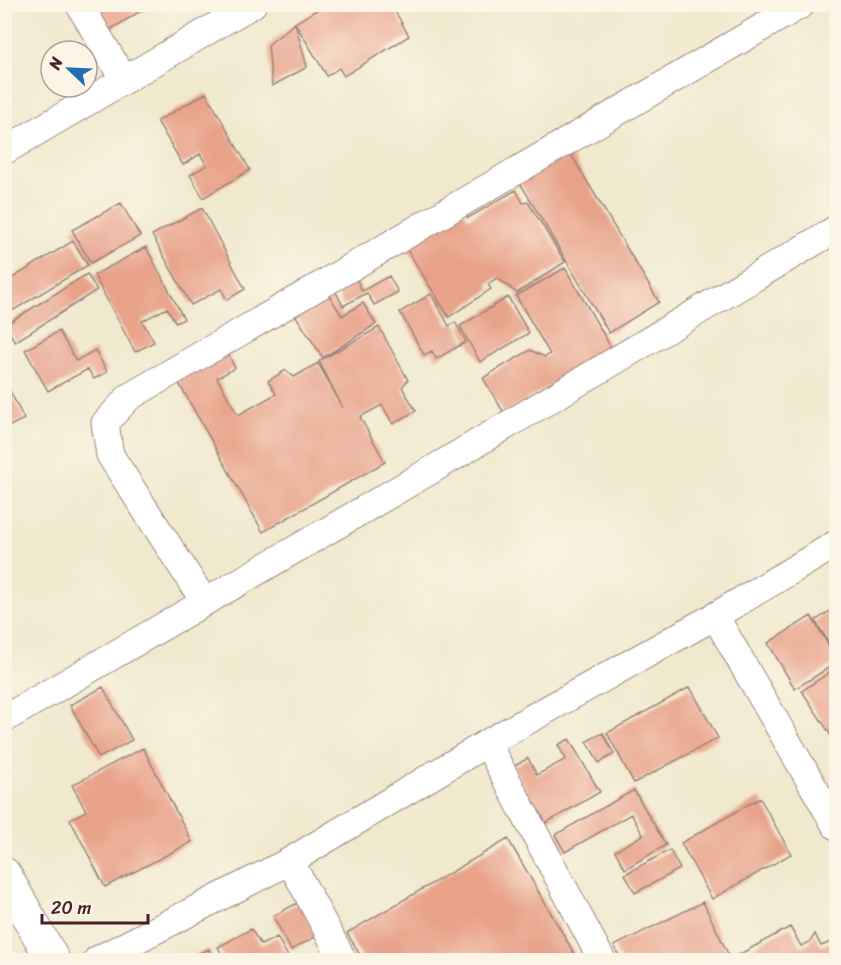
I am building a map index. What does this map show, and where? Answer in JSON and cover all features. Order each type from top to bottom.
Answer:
[{"type":"street","points":[[79,4],[124,80]]},
{"type":"street","points":[[4,151],[253,4]]},
{"type":"street","points":[[204,602],[110,455],[105,423],[129,397],[802,4]]},
{"type":"street","points":[[4,719],[435,468],[837,229]]},
{"type":"street","points":[[97,960],[290,861],[487,743],[715,616],[837,544]]},
{"type":"street","points":[[715,616],[837,826]]},
{"type":"street","points":[[487,743],[602,960]]},
{"type":"street","points":[[290,861],[343,960]]},
{"type":"street","points":[[4,874],[53,960]]},
{"type":"building","points":[[110,4],[141,4],[144,9],[105,33],[94,15]]},
{"type":"building","points":[[326,4],[391,4],[409,36],[344,76],[339,68],[327,76],[295,23]]},
{"type":"building","points":[[295,23],[307,67],[272,86],[268,45]]},
{"type":"building","points":[[206,93],[250,170],[203,198],[190,175],[207,165],[200,154],[183,165],[157,121]]},
{"type":"building","points":[[569,151],[659,302],[609,333],[519,181]]},
{"type":"building","points":[[516,190],[523,203],[528,202],[565,262],[517,293],[497,278],[488,284],[491,289],[449,317],[402,242],[460,205],[468,218]]},
{"type":"building","points":[[121,203],[140,236],[91,263],[72,230]]},
{"type":"building","points":[[202,208],[245,289],[227,300],[221,289],[191,305],[152,235]]},
{"type":"building","points":[[73,241],[88,265],[4,316],[4,283]]},
{"type":"building","points":[[146,247],[184,319],[176,323],[167,308],[142,321],[154,342],[135,352],[94,275]]},
{"type":"building","points":[[565,268],[612,349],[504,413],[483,378],[530,350],[545,357],[550,354],[516,296]]},
{"type":"building","points":[[87,274],[97,290],[15,342],[5,325]]},
{"type":"building","points":[[354,274],[362,291],[389,276],[398,292],[374,305],[367,293],[343,306],[333,286]]},
{"type":"building","points":[[325,289],[342,316],[363,303],[376,324],[323,358],[292,310]]},
{"type":"building","points":[[431,294],[449,326],[455,322],[466,342],[436,359],[432,351],[424,355],[400,312]]},
{"type":"building","points":[[508,297],[529,333],[480,362],[460,326]]},
{"type":"building","points":[[379,327],[408,380],[402,387],[416,411],[393,424],[382,405],[360,417],[385,462],[263,532],[176,378],[226,350],[235,368],[217,378],[238,415],[276,394],[268,381],[286,370],[294,377],[318,363],[343,408],[319,361]]},
{"type":"building","points":[[59,331],[76,361],[95,350],[107,372],[94,379],[88,369],[48,391],[25,350]]},
{"type":"building","points":[[4,379],[24,419],[4,429]]},
{"type":"building","points":[[836,607],[836,647],[833,649],[815,621]]},
{"type":"building","points":[[811,616],[836,658],[836,663],[795,689],[768,643]]},
{"type":"building","points":[[836,668],[836,734],[832,737],[802,691]]},
{"type":"building","points":[[103,687],[132,740],[99,758],[70,705]]},
{"type":"building","points":[[690,687],[718,738],[634,783],[607,733]]},
{"type":"building","points":[[603,733],[614,754],[599,763],[587,741]]},
{"type":"building","points":[[569,739],[600,792],[546,823],[513,767],[528,758],[537,775],[566,759],[558,745]]},
{"type":"building","points":[[143,748],[192,842],[105,887],[70,819],[86,811],[72,785]]},
{"type":"building","points":[[634,790],[666,845],[625,869],[615,851],[643,835],[631,814],[565,852],[555,835]]},
{"type":"building","points":[[760,798],[791,854],[712,899],[681,843]]},
{"type":"building","points":[[508,839],[578,960],[363,960],[347,933]]},
{"type":"building","points":[[670,850],[680,869],[635,893],[625,874]]},
{"type":"building","points":[[299,902],[317,936],[291,950],[273,916]]},
{"type":"building","points":[[703,902],[730,958],[726,960],[692,960],[690,957],[682,960],[621,960],[614,946]]},
{"type":"building","points":[[790,927],[801,946],[810,942],[815,934],[821,946],[831,942],[836,953],[836,960],[729,960]]},
{"type":"building","points":[[251,929],[261,945],[277,937],[290,960],[225,960],[218,947]]},
{"type":"building","points":[[209,949],[214,960],[184,960]]}]
